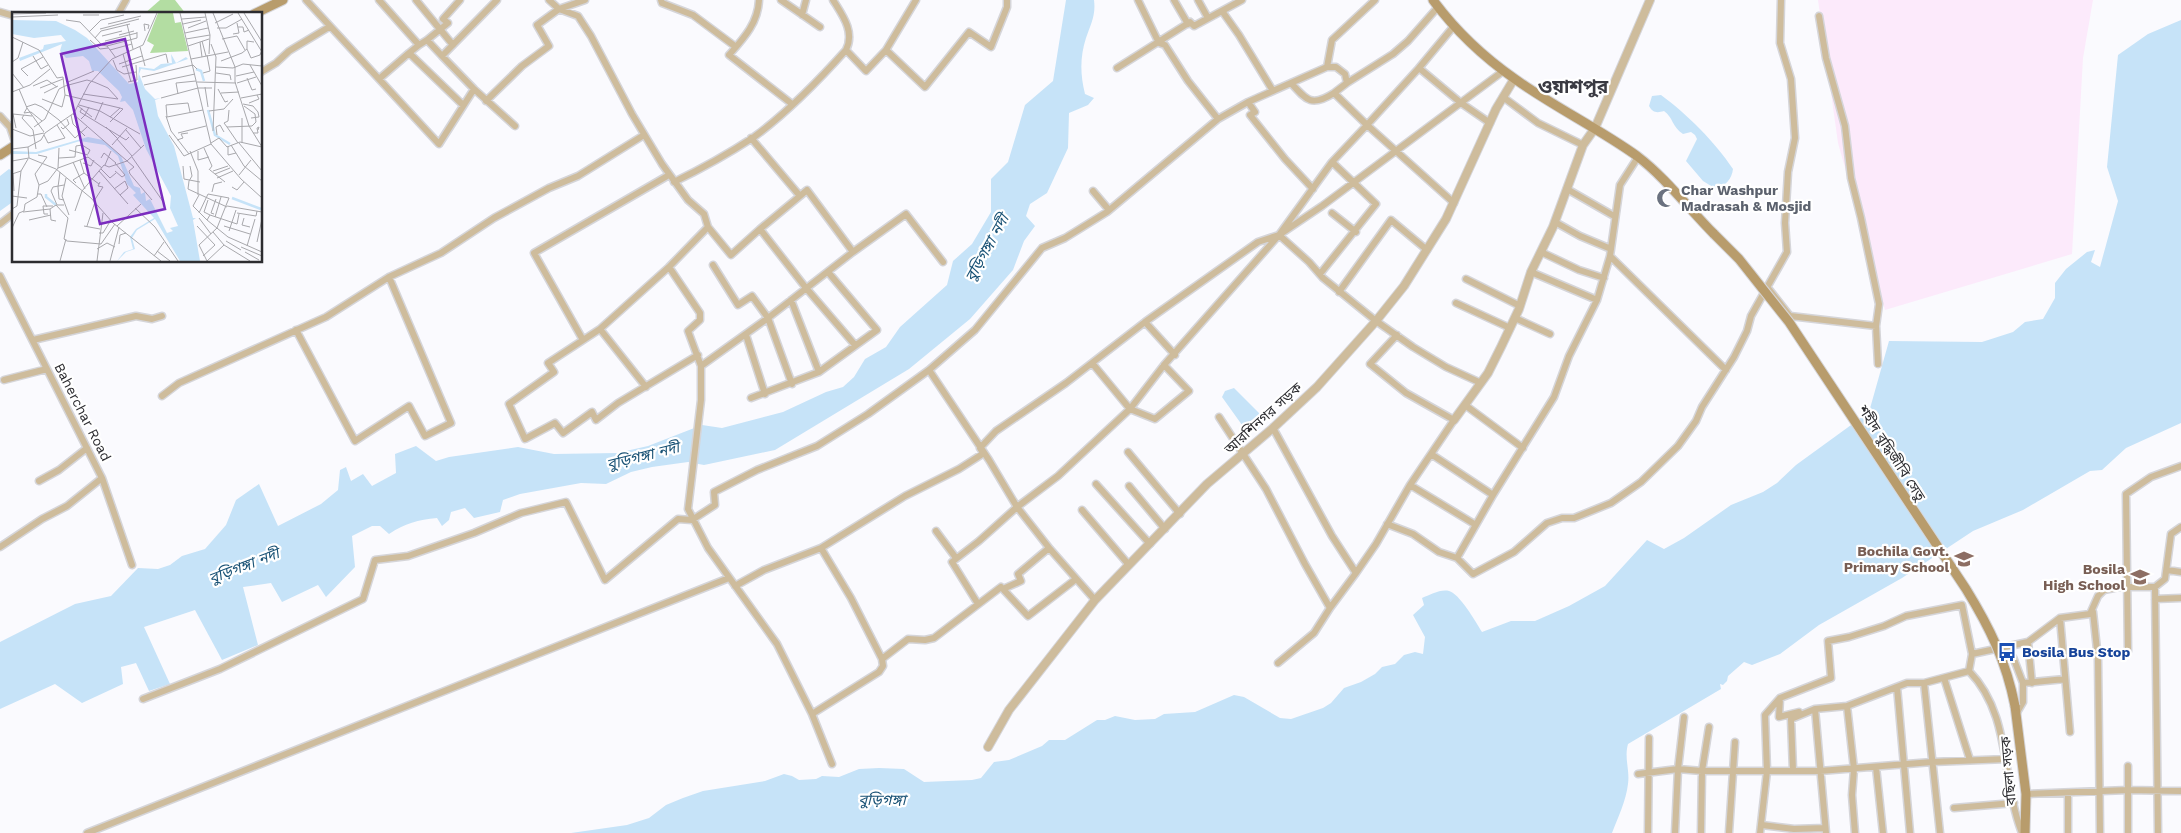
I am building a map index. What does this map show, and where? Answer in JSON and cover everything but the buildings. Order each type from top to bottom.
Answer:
[{"type":"main road","points":[[258,12],[279,1]]},
{"type":"main road","name":"শহীদ বুদ্ধিজীবি সেতু","points":[[1436,3],[1454,26],[1514,79],[1638,157],[1659,175],[1738,259],[1789,322],[1970,596],[2003,660],[2015,710]]},
{"type":"main road","points":[[0,155],[12,147]]},
{"type":"main road","name":"বছিলা সড়ক","points":[[2015,710],[2026,794],[2024,833]]},
{"type":"street","points":[[119,12],[126,0]]},
{"type":"street","points":[[306,0],[439,144],[474,89]]},
{"type":"street","points":[[380,0],[419,45]]},
{"type":"street","points":[[416,0],[453,45]]},
{"type":"street","points":[[379,79],[409,52],[448,23],[443,19],[460,0]]},
{"type":"street","points":[[442,56],[497,0]]},
{"type":"street","points":[[549,0],[559,9],[578,16],[591,36],[644,135],[669,175],[704,214],[708,227],[731,255],[807,190],[853,252]]},
{"type":"street","points":[[486,101],[522,66],[549,46],[537,25],[559,9],[585,0]]},
{"type":"street","points":[[661,0],[662,3],[693,15],[736,48]]},
{"type":"street","points":[[759,0],[758,15],[736,48],[729,55],[792,104]]},
{"type":"street","points":[[781,0],[820,27]]},
{"type":"street","points":[[802,15],[806,0]]},
{"type":"street","points":[[674,182],[702,168],[751,138],[778,118],[846,50],[849,43],[849,30],[833,0]]},
{"type":"street","points":[[846,50],[866,72],[886,50],[916,0]]},
{"type":"street","points":[[886,50],[926,87],[969,32],[991,46],[1007,7],[1007,0]]},
{"type":"street","points":[[1138,0],[1160,43],[1165,45],[1188,81],[1218,119]]},
{"type":"street","points":[[1174,0],[1188,24]]},
{"type":"street","points":[[1198,0],[1208,18]]},
{"type":"street","points":[[1117,68],[1160,43],[1190,22],[1194,26],[1242,0]]},
{"type":"street","points":[[1327,67],[1332,40],[1376,0]]},
{"type":"street","points":[[1278,663],[1314,634],[1330,608],[1356,573],[1410,485],[1488,373],[1515,318],[1531,272],[1555,222],[1583,145],[1594,128],[1650,0]]},
{"type":"street","points":[[1387,524],[1413,534],[1439,552],[1457,558],[1473,574],[1514,552],[1547,523],[1562,518],[1574,518],[1611,503],[1641,482],[1678,446],[1696,421],[1748,331],[1751,316],[1787,252],[1785,222],[1788,172],[1795,138],[1791,79],[1780,43],[1781,0]]},
{"type":"street","points":[[1291,83],[1303,98],[1316,102],[1324,99],[1393,54],[1408,41],[1436,3]]},
{"type":"street","points":[[1222,11],[1273,91]]},
{"type":"street","points":[[1819,16],[1826,58],[1845,126],[1850,178],[1861,218],[1879,304],[1876,326],[1878,364]]},
{"type":"street","points":[[262,71],[276,63],[289,51],[329,26]]},
{"type":"street","points":[[978,604],[952,562],[1017,507],[1058,476],[1130,408],[1164,365],[1279,236],[1332,162],[1367,126],[1454,26]]},
{"type":"street","points":[[427,40],[486,101],[514,126]]},
{"type":"street","points":[[409,52],[462,106]]},
{"type":"street","points":[[143,699],[228,665],[363,599],[375,560],[408,556],[474,534],[521,513],[566,502],[605,580],[678,519],[692,520],[715,505],[714,492],[757,470],[817,446],[868,414],[929,370],[975,330],[1042,248],[1065,238],[1109,210],[1218,119],[1248,102],[1327,67],[1336,67],[1345,74],[1347,83]]},
{"type":"street","points":[[1419,68],[1490,124]]},
{"type":"street","points":[[735,586],[764,570],[821,548],[905,496],[959,469],[982,450],[996,431],[1066,383],[1145,322],[1258,242],[1279,236],[1322,206],[1502,72]]},
{"type":"street","name":"আরশিনগর সড়ক","points":[[988,746],[1010,710],[1094,600],[1180,514],[1207,484],[1273,428],[1317,387],[1376,321],[1404,286],[1446,219],[1503,96],[1514,79]]},
{"type":"street","points":[[1334,92],[1395,152],[1454,203]]},
{"type":"street","points":[[1503,96],[1538,122],[1583,145]]},
{"type":"street","points":[[1248,102],[1255,112],[1250,115],[1285,159],[1313,189]]},
{"type":"street","points":[[0,116],[10,127],[12,133]]},
{"type":"street","points":[[162,396],[179,383],[326,317],[389,277],[441,253],[494,218],[549,188],[578,176],[644,135]]},
{"type":"street","points":[[751,138],[800,196]]},
{"type":"street","points":[[1457,558],[1493,495],[1554,397],[1569,356],[1597,300],[1610,252],[1620,185],[1638,157]]},
{"type":"street","points":[[1320,274],[1356,232],[1376,204],[1332,162]]},
{"type":"street","points":[[583,340],[534,253],[669,175]]},
{"type":"street","points":[[1568,189],[1614,216]]},
{"type":"street","points":[[1093,191],[1109,210]]},
{"type":"street","points":[[1332,213],[1356,232]]},
{"type":"street","points":[[701,366],[746,335],[853,252],[906,214],[943,262]]},
{"type":"street","points":[[0,224],[12,215]]},
{"type":"street","points":[[1339,292],[1391,220],[1427,250]]},
{"type":"street","points":[[1555,222],[1610,252],[1726,370]]},
{"type":"street","points":[[698,355],[618,403],[596,420],[592,412],[563,433],[556,423],[525,439],[509,404],[554,372],[548,362],[600,329],[669,267],[708,227]]},
{"type":"street","points":[[760,230],[855,345]]},
{"type":"street","points":[[1279,236],[1339,292],[1413,348],[1446,367],[1481,382]]},
{"type":"street","points":[[1541,252],[1579,270],[1604,278]]},
{"type":"street","points":[[713,265],[738,305],[752,296],[768,318],[792,384]]},
{"type":"street","points":[[669,267],[700,313],[700,320],[688,331],[701,366],[701,400],[688,509],[708,548],[777,644],[812,714],[832,764]]},
{"type":"street","points":[[751,398],[792,384],[819,372],[877,330],[828,272]]},
{"type":"street","points":[[1531,272],[1597,300]]},
{"type":"street","name":"Baherchar Road","points":[[0,276],[102,478],[132,564]]},
{"type":"street","points":[[296,330],[356,441],[409,406],[425,436],[451,422],[389,277]]},
{"type":"street","points":[[1466,279],[1520,306]]},
{"type":"street","points":[[1768,288],[1790,316],[1876,326]]},
{"type":"street","points":[[791,300],[819,372]]},
{"type":"street","points":[[1456,303],[1510,328]]},
{"type":"street","points":[[33,340],[136,316],[152,319],[162,316]]},
{"type":"street","points":[[1515,318],[1550,334]]},
{"type":"street","points":[[1145,322],[1174,356]]},
{"type":"street","points":[[600,329],[646,387]]},
{"type":"street","points":[[746,335],[765,394]]},
{"type":"street","points":[[1397,335],[1370,364],[1406,393],[1454,420]]},
{"type":"street","points":[[1092,363],[1130,408],[1155,419],[1188,392],[1164,365]]},
{"type":"street","points":[[4,380],[47,369]]},
{"type":"street","points":[[929,370],[989,460],[1017,507],[1094,600]]},
{"type":"street","points":[[1465,405],[1523,448]]},
{"type":"street","points":[[1219,416],[1266,488],[1330,608]]},
{"type":"street","points":[[1273,428],[1332,536],[1356,573]]},
{"type":"street","points":[[39,481],[60,470],[87,448]]},
{"type":"street","points":[[1128,452],[1180,514]]},
{"type":"street","points":[[1431,454],[1493,495]]},
{"type":"street","points":[[2128,650],[2126,494],[2150,477],[2181,466]]},
{"type":"street","points":[[0,547],[67,506],[102,478]]},
{"type":"street","points":[[1096,484],[1150,544]]},
{"type":"street","points":[[1410,485],[1476,524]]},
{"type":"street","points":[[1129,486],[1165,529]]},
{"type":"street","points":[[1082,510],[1129,564]]},
{"type":"street","points":[[2100,833],[2098,659],[2093,612],[2098,596],[2104,590],[2126,587],[2155,587],[2165,579],[2171,534],[2181,527]]},
{"type":"street","points":[[936,531],[956,558]]},
{"type":"street","points":[[812,714],[879,672],[883,666],[882,659],[851,598],[821,548]]},
{"type":"street","points":[[882,659],[908,639],[925,640],[934,638],[1001,587],[1003,589],[1021,581],[1018,574],[1049,548]]},
{"type":"street","points":[[2166,570],[2181,572]]},
{"type":"street","points":[[86,833],[729,578]]},
{"type":"street","points":[[1003,589],[1028,616],[1076,580]]},
{"type":"street","points":[[2155,587],[2154,658],[2158,717],[2156,791],[2158,833]]},
{"type":"street","points":[[2155,599],[2181,598]]},
{"type":"street","points":[[1760,833],[1767,772],[1765,715],[1780,698],[1831,678],[1828,641],[1849,637],[1884,626],[1906,616],[1962,605],[1972,654],[1969,672]]},
{"type":"street","points":[[1972,654],[2028,642],[2060,618],[2087,616],[2093,612]]},
{"type":"street","points":[[2060,618],[2070,732]]},
{"type":"street","points":[[2028,642],[2032,683]]},
{"type":"street","points":[[2013,658],[2023,683],[2023,702],[2015,710]]},
{"type":"street","points":[[1793,770],[1791,719],[1815,709],[1847,706],[1907,683],[1924,683],[1969,672]]},
{"type":"street","points":[[1969,672],[1979,681],[1995,712],[2007,759],[2014,803],[2024,833]]},
{"type":"street","points":[[1944,678],[1970,760]]},
{"type":"street","points":[[2023,683],[2064,679]]},
{"type":"street","points":[[1924,683],[1940,833]]},
{"type":"street","points":[[1897,688],[1910,833]]},
{"type":"street","points":[[1780,698],[1779,717],[1800,712],[1801,714]]},
{"type":"street","points":[[1847,706],[1854,769],[1852,795],[1855,833]]},
{"type":"street","points":[[1762,825],[1825,830],[1815,709]]},
{"type":"street","points":[[1675,833],[1678,769],[1684,717]]},
{"type":"street","points":[[1701,833],[1702,771],[1708,726]]},
{"type":"street","points":[[1648,833],[1649,738]]},
{"type":"street","points":[[1729,832],[1735,742]]},
{"type":"street","points":[[1638,774],[1678,769],[1767,772],[1793,770],[1820,771],[1932,762],[2007,759]]},
{"type":"street","points":[[2128,766],[2128,833]]},
{"type":"street","points":[[1876,767],[1883,833]]},
{"type":"street","points":[[2026,794],[2128,790],[2181,791]]},
{"type":"street","points":[[2068,793],[2068,833]]},
{"type":"street","points":[[1954,808],[2014,803]]},
{"type":"shaded area","points":[[1818,0],[2093,0],[2083,58],[2072,254],[1885,310],[1838,143]]},
{"type":"green space","points":[[160,0],[175,0],[184,12],[146,12]]},
{"type":"water","name":"বুড়িগঙ্গা নদী","points":[[1066,0],[1094,0],[1094,15],[1084,45],[1081,66],[1085,94],[1094,98],[1088,105],[1069,113],[1068,148],[1047,193],[1030,204],[1026,216],[1035,226],[1024,241],[1013,270],[970,319],[909,369],[775,450],[704,465],[688,462],[652,467],[631,472],[606,484],[581,483],[520,494],[503,500],[500,512],[474,518],[465,508],[451,512],[449,520],[442,526],[437,518],[412,523],[389,534],[380,526],[372,526],[352,536],[355,567],[326,597],[318,585],[282,602],[271,583],[243,587],[258,645],[222,660],[195,610],[144,627],[170,684],[149,691],[136,663],[121,667],[123,684],[82,703],[55,684],[0,709],[0,642],[75,604],[111,596],[138,568],[158,569],[170,565],[182,556],[205,549],[226,525],[236,500],[259,484],[278,526],[321,504],[338,490],[340,470],[346,467],[351,481],[363,474],[372,486],[396,473],[395,454],[416,446],[436,461],[449,457],[518,447],[554,454],[617,453],[648,446],[702,425],[722,428],[783,412],[826,392],[843,387],[854,377],[865,359],[886,347],[900,327],[947,285],[953,261],[972,244],[991,212],[991,179],[1008,162],[1025,105],[1053,81]]},
{"type":"water","name":"বুড়িগঙ্গা","points":[[2181,20],[2181,423],[2126,448],[2102,470],[2090,471],[2023,510],[1973,531],[1902,578],[1819,625],[1780,654],[1752,665],[1744,662],[1728,676],[1727,681],[1723,685],[1720,684],[1721,689],[1628,744],[1627,790],[1622,809],[1612,833],[571,833],[627,825],[649,818],[666,805],[703,791],[765,781],[784,774],[799,780],[816,779],[822,776],[839,777],[859,769],[879,768],[904,769],[924,782],[972,780],[981,778],[994,762],[1009,760],[1042,746],[1049,740],[1065,740],[1097,720],[1105,720],[1115,716],[1135,720],[1155,719],[1164,714],[1195,712],[1234,695],[1244,697],[1280,718],[1291,719],[1323,708],[1331,703],[1344,688],[1361,682],[1375,674],[1382,667],[1395,664],[1404,655],[1415,652],[1423,654],[1425,637],[1413,615],[1424,605],[1422,598],[1439,592],[1449,591],[1453,593],[1467,608],[1482,632],[1511,621],[1535,621],[1569,606],[1605,586],[1647,540],[1664,549],[1684,538],[1731,505],[1763,492],[1777,483],[1796,465],[1869,412],[1889,341],[1982,342],[2013,332],[2025,322],[2043,319],[2055,298],[2055,283],[2066,269],[2087,252],[2095,250],[2091,262],[2100,267],[2118,201],[2107,167],[2118,55],[2148,34]]},
{"type":"water","points":[[1661,95],[1700,129],[1733,169],[1730,179],[1722,186],[1716,189],[1703,181],[1686,161],[1697,139],[1695,135],[1691,132],[1683,134],[1664,111],[1655,112],[1649,106],[1652,96]]},
{"type":"water","points":[[9,169],[12,171],[12,202],[0,211],[0,176]]},
{"type":"water","points":[[1234,388],[1260,414],[1262,422],[1258,430],[1251,431],[1242,425],[1222,397],[1225,391]]},
{"type":"place","name":"Char Washpur Madrasah & Mosjid","points":[[1666,198]]},
{"type":"place","name":"Bochila Govt. Primary School","points":[[1964,559]]},
{"type":"place","name":"Bosila High School","points":[[2140,577]]},
{"type":"place","name":"Bosila Bus Stop","points":[[2007,652]]},
{"type":"district","name":"ওয়াশপুর","points":[[1573,86]]}]
